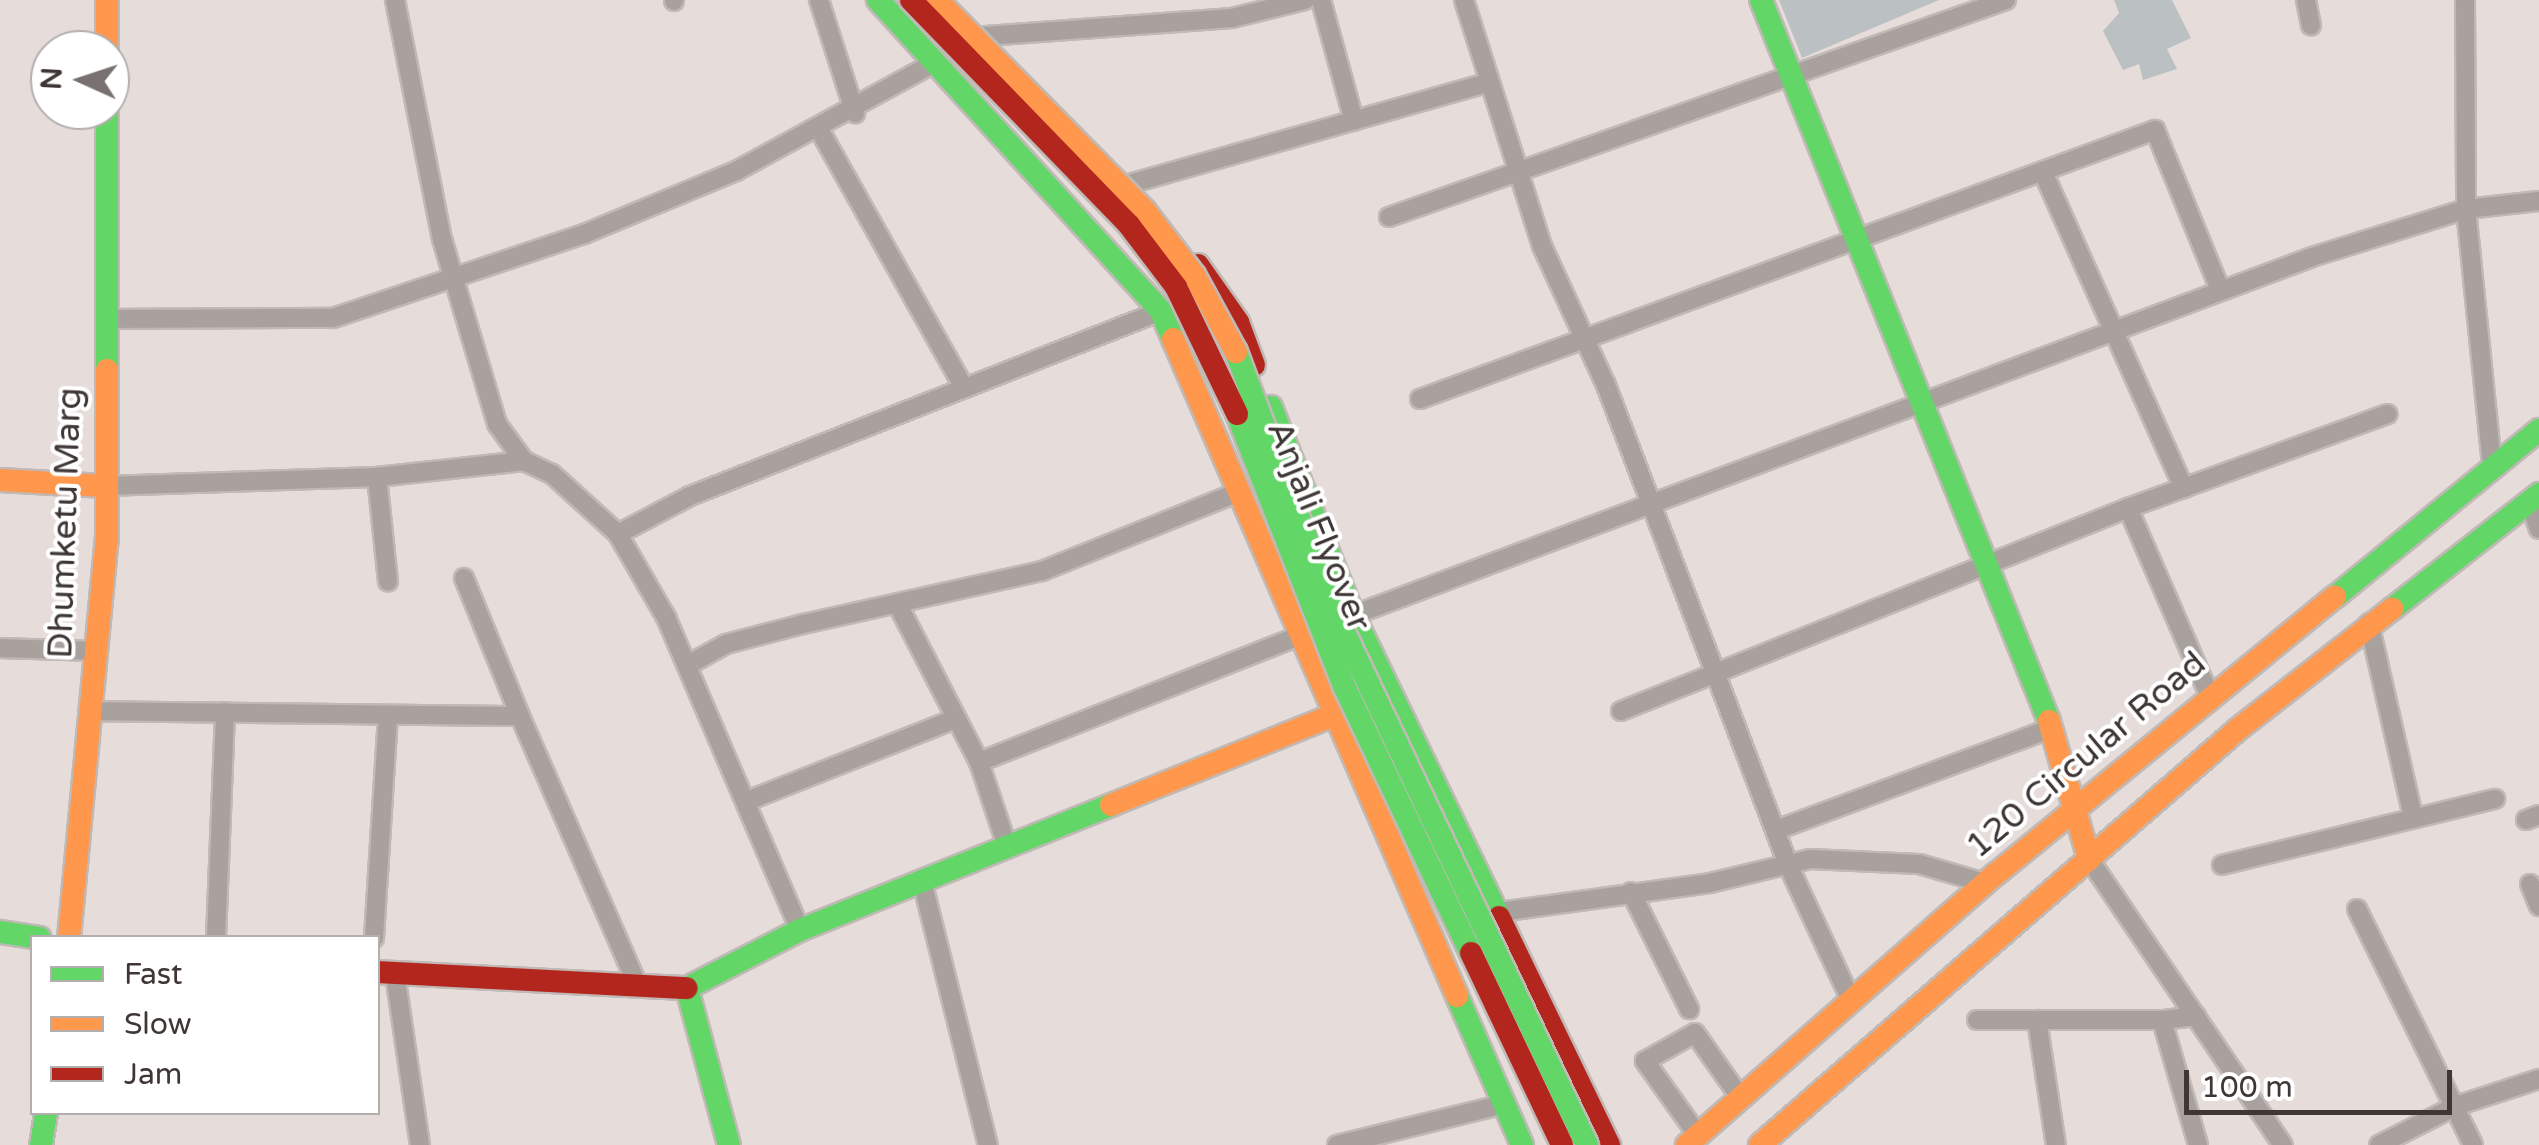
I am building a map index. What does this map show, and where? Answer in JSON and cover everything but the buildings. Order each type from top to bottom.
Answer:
[{"type":"street","points":[[107,0],[107,30]]},
{"type":"street","points":[[395,0],[453,281],[497,424],[524,461],[552,474],[618,534],[688,665],[800,930]]},
{"type":"street","points":[[819,0],[855,112]]},
{"type":"street","points":[[878,0],[932,64],[1161,311],[1500,1105],[1522,1145]]},
{"type":"street","name":"Anjali Flyover","points":[[911,0],[1129,225],[1176,287],[1215,357],[1344,686],[1562,1145]]},
{"type":"street","name":"Anjali Flyover","points":[[937,0],[1145,211],[1194,275],[1234,348],[1334,611],[1587,1145]]},
{"type":"street","points":[[956,0],[986,36],[1133,183],[1238,322],[1353,615],[1492,913],[1610,1145]]},
{"type":"street","points":[[106,318],[333,318],[453,281],[820,131],[986,36],[1232,18],[1305,0]]},
{"type":"street","points":[[1321,0],[1354,121]]},
{"type":"street","points":[[1464,0],[1518,172],[1778,829],[1789,867],[1850,1000]]},
{"type":"street","points":[[1761,0],[2052,728],[2089,859],[2282,1145]]},
{"type":"street","points":[[1388,217],[1792,81],[2006,0]]},
{"type":"street","points":[[2306,0],[2311,26]]},
{"type":"street","points":[[2465,0],[2466,209],[2492,467]]},
{"type":"street","points":[[1133,183],[1489,82]]},
{"type":"street","name":"Dhumketu Marg","points":[[69,935],[96,651],[105,486],[106,130]]},
{"type":"street","points":[[1420,399],[1586,342],[2155,130],[2220,290]]},
{"type":"street","points":[[820,131],[964,388]]},
{"type":"street","points":[[2043,172],[2184,488]]},
{"type":"street","points":[[979,762],[1353,615],[2220,290],[2466,209],[2539,201]]},
{"type":"street","points":[[618,534],[690,496],[1161,311]]},
{"type":"street","points":[[1622,711],[2128,508],[2388,414]]},
{"type":"street","name":"120 Circular Road","points":[[1692,1140],[1985,883],[2539,430]]},
{"type":"street","points":[[0,480],[105,486],[377,476],[524,461]]},
{"type":"street","points":[[377,476],[388,581]]},
{"type":"street","points":[[688,665],[726,644],[1042,571],[1239,492]]},
{"type":"street","points":[[1760,1145],[2369,622],[2534,498],[2539,529]]},
{"type":"street","points":[[2128,508],[2210,697]]},
{"type":"street","points":[[464,578],[638,986]]},
{"type":"street","points":[[900,606],[953,720],[979,762],[1007,846]]},
{"type":"street","points":[[2369,622],[2413,817]]},
{"type":"street","points":[[0,648],[96,651]]},
{"type":"street","points":[[90,711],[520,716]]},
{"type":"street","points":[[216,935],[225,712]]},
{"type":"street","points":[[374,935],[388,714]]},
{"type":"street","points":[[420,1145],[386,973],[687,988],[800,930],[1334,714]]},
{"type":"street","points":[[747,802],[953,720]]},
{"type":"street","points":[[1778,829],[2052,728]]},
{"type":"street","points":[[2222,865],[2495,799]]},
{"type":"street","points":[[1492,913],[1850,858],[1956,870],[1985,883]]},
{"type":"street","points":[[922,880],[988,1145]]},
{"type":"street","points":[[2530,884],[2539,906]]},
{"type":"street","points":[[1631,892],[1688,1009]]},
{"type":"street","points":[[2358,909],[2473,1145]]},
{"type":"street","points":[[0,932],[30,936]]},
{"type":"street","points":[[687,988],[730,1145]]},
{"type":"street","points":[[1977,1020],[2162,1020],[2196,1016]]},
{"type":"street","points":[[2038,1020],[2056,1145]]},
{"type":"street","points":[[2162,1020],[2198,1145]]},
{"type":"street","points":[[1692,1140],[1645,1061],[1695,1034],[1740,1096]]},
{"type":"street","points":[[2380,1145],[2456,1106],[2539,1079]]},
{"type":"street","points":[[1337,1145],[1500,1105]]},
{"type":"street","points":[[41,1145],[46,1115]]},
{"type":"traffic: fast","points":[[878,0],[1161,311],[1173,339]]},
{"type":"traffic: fast","points":[[1761,0],[2049,721]]},
{"type":"traffic: fast","points":[[107,130],[107,370]]},
{"type":"traffic: fast","points":[[1236,352],[1334,611],[1587,1145]]},
{"type":"traffic: fast","points":[[1271,407],[1353,615],[1499,917]]},
{"type":"traffic: fast","points":[[1237,414],[1344,686],[1471,953]]},
{"type":"traffic: fast","points":[[2335,597],[2539,430]]},
{"type":"traffic: fast","points":[[2392,609],[2539,494]]},
{"type":"traffic: fast","points":[[729,1145],[687,988],[800,930],[1111,805]]},
{"type":"traffic: fast","points":[[0,932],[30,936]]},
{"type":"traffic: fast","points":[[1457,996],[1522,1145]]},
{"type":"traffic: fast","points":[[41,1145],[46,1115]]},
{"type":"traffic: slow","points":[[107,0],[107,30]]},
{"type":"traffic: slow","points":[[937,0],[1145,211],[1194,275],[1236,352]]},
{"type":"traffic: slow","points":[[1173,339],[1457,996]]},
{"type":"traffic: slow","points":[[69,935],[107,539],[107,370]]},
{"type":"traffic: slow","points":[[0,480],[105,486]]},
{"type":"traffic: slow","points":[[1687,1145],[1996,874],[2335,597]]},
{"type":"traffic: slow","points":[[1760,1145],[2237,730],[2392,609]]},
{"type":"traffic: slow","points":[[1111,805],[1334,715]]},
{"type":"traffic: slow","points":[[2049,721],[2089,859]]},
{"type":"traffic: jam","points":[[911,0],[1129,225],[1176,287],[1237,414]]},
{"type":"traffic: jam","points":[[1198,265],[1238,322],[1254,365]]},
{"type":"traffic: jam","points":[[1499,917],[1609,1145]]},
{"type":"traffic: jam","points":[[1471,953],[1562,1145]]},
{"type":"traffic: jam","points":[[380,972],[687,988]]}]
